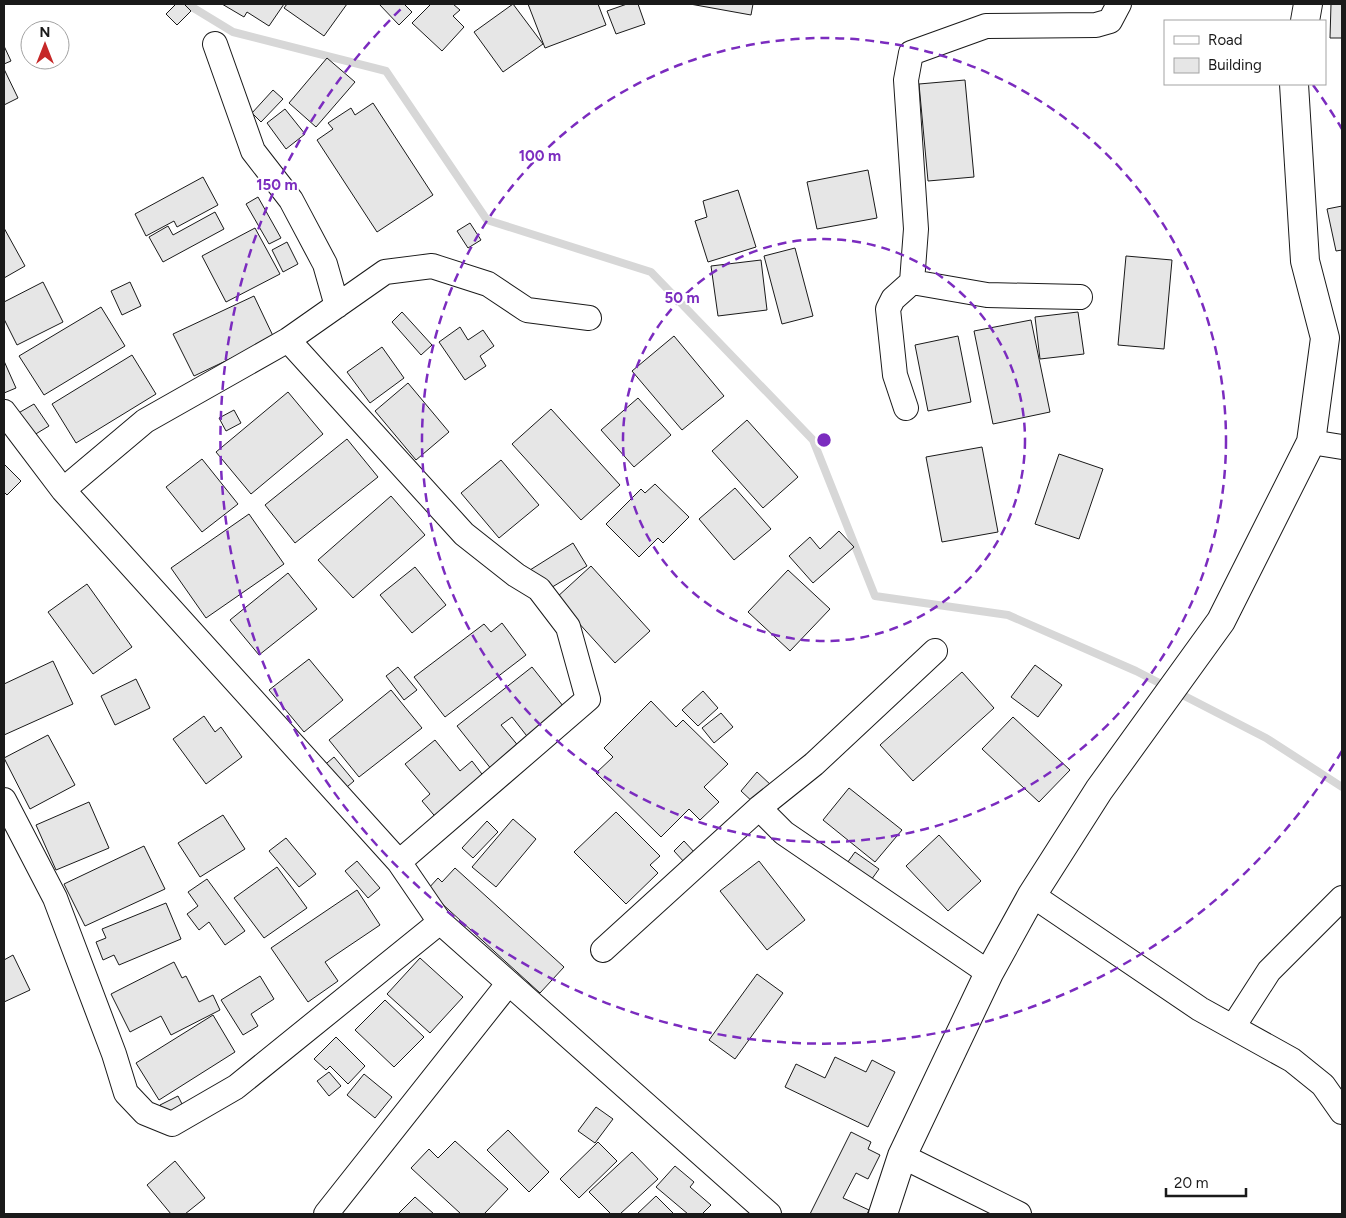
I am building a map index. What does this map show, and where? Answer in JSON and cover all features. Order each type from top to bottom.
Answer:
[{"type":"street","points":[[906,408],[895,375],[888,309],[893,298],[912,282],[916,229],[906,80],[910,53],[986,26],[1096,25],[1110,21],[1119,4]]},
{"type":"street","points":[[1305,20],[1308,4]]},
{"type":"street","points":[[215,44],[252,151],[291,200],[325,264],[337,306]]},
{"type":"street","points":[[883,1214],[902,1156],[989,973],[1032,895],[1099,790],[1221,621],[1311,442],[1325,338],[1305,261],[1294,85]]},
{"type":"street","points":[[63,490],[146,421],[288,340],[385,272],[432,266],[488,284],[527,310],[589,318]]},
{"type":"street","points":[[912,282],[987,294],[1080,297]]},
{"type":"street","points":[[288,340],[464,534],[516,575],[539,589],[568,627],[588,699],[399,862]]},
{"type":"street","points":[[4,412],[63,490],[399,862],[440,922],[769,1214]]},
{"type":"street","points":[[1311,442],[1342,447]]},
{"type":"street","points":[[603,950],[759,808],[814,764],[935,651]]},
{"type":"street","points":[[4,800],[55,898],[114,1054],[126,1093],[145,1112],[172,1124],[236,1087],[440,922]]},
{"type":"street","points":[[759,808],[784,833],[989,973]]},
{"type":"street","points":[[1032,895],[1200,1009],[1292,1060],[1323,1085],[1342,1112]]},
{"type":"street","points":[[1234,1027],[1269,970],[1342,898]]},
{"type":"street","points":[[326,1214],[508,984]]},
{"type":"street","points":[[902,1156],[1018,1214]]},
{"type":"building","points":[[176,4],[184,4],[191,11],[177,25],[166,14]]},
{"type":"building","points":[[222,4],[284,4],[269,26],[247,12],[244,17]]},
{"type":"building","points":[[287,4],[347,4],[324,36],[284,8]]},
{"type":"building","points":[[379,4],[404,4],[412,12],[399,25]]},
{"type":"building","points":[[431,4],[453,4],[460,10],[453,16],[464,27],[442,51],[412,23]]},
{"type":"building","points":[[513,4],[543,44],[503,72],[474,32]]},
{"type":"building","points":[[528,4],[598,4],[606,25],[545,48]]},
{"type":"building","points":[[627,4],[638,4],[645,24],[616,34],[607,11]]},
{"type":"building","points":[[690,4],[753,4],[751,15]]},
{"type":"building","points":[[1331,4],[1342,4],[1342,38],[1330,38]]},
{"type":"building","points":[[4,46],[11,61],[4,64]]},
{"type":"building","points":[[327,58],[355,82],[316,127],[289,103]]},
{"type":"building","points":[[4,69],[18,98],[4,105]]},
{"type":"building","points":[[965,80],[974,177],[928,181],[919,84]]},
{"type":"building","points":[[273,90],[283,99],[261,122],[252,113]]},
{"type":"building","points":[[373,103],[433,195],[377,232],[317,140],[333,129],[328,123],[351,108],[355,115]]},
{"type":"building","points":[[285,109],[305,134],[286,149],[267,123]]},
{"type":"building","points":[[868,170],[877,218],[817,229],[807,182]]},
{"type":"building","points":[[203,177],[218,205],[177,227],[174,221],[146,236],[135,214]]},
{"type":"building","points":[[738,190],[756,247],[708,262],[695,221],[707,217],[703,201]]},
{"type":"building","points":[[258,197],[281,238],[269,244],[246,204]]},
{"type":"building","points":[[1342,206],[1342,250],[1336,251],[1327,209]]},
{"type":"building","points":[[215,212],[224,229],[163,262],[149,237],[168,226],[173,235]]},
{"type":"building","points":[[470,223],[481,240],[468,248],[457,231]]},
{"type":"building","points":[[4,228],[25,266],[4,278]]},
{"type":"building","points":[[255,228],[280,274],[226,302],[202,256]]},
{"type":"building","points":[[287,242],[298,264],[283,272],[272,250]]},
{"type":"building","points":[[795,248],[813,316],[782,324],[764,256]]},
{"type":"building","points":[[1126,256],[1172,260],[1164,349],[1118,345]]},
{"type":"building","points":[[761,260],[767,310],[718,316],[711,266]]},
{"type":"building","points":[[43,282],[63,322],[17,345],[4,319],[4,302]]},
{"type":"building","points":[[130,282],[141,306],[122,315],[111,291]]},
{"type":"building","points":[[254,296],[274,338],[194,376],[173,334]]},
{"type":"building","points":[[101,307],[125,346],[44,395],[19,356]]},
{"type":"building","points":[[402,312],[432,345],[421,355],[392,322]]},
{"type":"building","points":[[1078,312],[1084,354],[1040,359],[1035,317]]},
{"type":"building","points":[[1031,320],[1050,412],[993,424],[974,331]]},
{"type":"building","points":[[460,327],[468,340],[483,330],[494,346],[480,356],[486,366],[465,380],[439,342]]},
{"type":"building","points":[[674,336],[724,396],[682,430],[632,371]]},
{"type":"building","points":[[958,336],[971,402],[928,411],[915,345]]},
{"type":"building","points":[[382,347],[404,378],[370,403],[347,372]]},
{"type":"building","points":[[132,355],[156,394],[76,443],[52,404]]},
{"type":"building","points":[[4,361],[16,388],[4,393]]},
{"type":"building","points":[[408,383],[449,432],[416,460],[375,411]]},
{"type":"building","points":[[288,392],[323,434],[251,494],[216,452]]},
{"type":"building","points":[[638,398],[671,435],[634,467],[601,430]]},
{"type":"building","points":[[34,404],[49,426],[29,438],[15,415]]},
{"type":"building","points":[[551,409],[620,485],[581,520],[512,444]]},
{"type":"building","points":[[234,410],[241,423],[226,431],[219,418]]},
{"type":"building","points":[[747,420],[798,477],[763,508],[712,451]]},
{"type":"building","points":[[347,439],[378,477],[295,543],[265,505]]},
{"type":"building","points":[[982,447],[998,532],[942,542],[926,457]]},
{"type":"building","points":[[1059,454],[1103,469],[1079,539],[1035,524]]},
{"type":"building","points":[[202,459],[238,504],[202,532],[166,487]]},
{"type":"building","points":[[501,460],[539,505],[499,538],[461,493]]},
{"type":"building","points":[[4,464],[21,481],[7,495],[4,492]]},
{"type":"building","points":[[655,484],[689,517],[663,543],[658,538],[639,557],[606,524],[641,489],[645,493]]},
{"type":"building","points":[[735,488],[771,529],[734,560],[699,519]]},
{"type":"building","points":[[391,496],[425,535],[353,598],[318,560]]},
{"type":"building","points":[[249,514],[284,564],[206,618],[171,568]]},
{"type":"building","points":[[839,531],[854,547],[813,583],[789,556],[810,537],[820,549]]},
{"type":"building","points":[[573,543],[587,566],[544,592],[530,570]]},
{"type":"building","points":[[591,566],[650,631],[615,663],[556,598]]},
{"type":"building","points":[[415,567],[446,605],[412,633],[380,595]]},
{"type":"building","points":[[788,570],[830,609],[790,651],[748,612]]},
{"type":"building","points":[[288,573],[317,609],[259,655],[230,620]]},
{"type":"building","points":[[87,584],[132,647],[93,674],[48,612]]},
{"type":"building","points":[[502,623],[526,655],[445,717],[414,677],[484,624],[491,632]]},
{"type":"building","points":[[309,659],[343,700],[304,732],[269,690]]},
{"type":"building","points":[[53,661],[73,704],[4,735],[4,684]]},
{"type":"building","points":[[1035,665],[1062,685],[1038,717],[1011,697]]},
{"type":"building","points":[[398,667],[417,690],[404,700],[386,676]]},
{"type":"building","points":[[532,667],[567,711],[530,740],[512,717],[501,725],[520,748],[492,770],[457,726]]},
{"type":"building","points":[[962,672],[994,708],[913,781],[880,745]]},
{"type":"building","points":[[136,679],[150,708],[115,725],[101,696]]},
{"type":"building","points":[[391,690],[422,728],[359,777],[329,740]]},
{"type":"building","points":[[703,691],[718,708],[698,726],[682,710]]},
{"type":"building","points":[[651,701],[676,727],[683,720],[728,764],[704,787],[719,802],[700,820],[689,809],[661,837],[596,773],[613,757],[604,748]]},
{"type":"building","points":[[721,713],[733,727],[714,743],[702,728]]},
{"type":"building","points":[[204,716],[215,732],[221,727],[242,757],[206,784],[173,739]]},
{"type":"building","points":[[1013,717],[1070,770],[1039,802],[982,749]]},
{"type":"building","points":[[48,735],[75,785],[30,809],[4,758]]},
{"type":"building","points":[[435,740],[460,771],[472,761],[488,782],[439,821],[422,801],[430,794],[405,764]]},
{"type":"building","points":[[334,757],[354,781],[341,792],[321,768]]},
{"type":"building","points":[[757,772],[772,786],[755,804],[741,791]]},
{"type":"building","points":[[849,788],[902,830],[875,862],[823,820]]},
{"type":"building","points":[[89,802],[109,848],[56,870],[36,825]]},
{"type":"building","points":[[616,812],[660,856],[650,865],[658,873],[626,904],[574,852]]},
{"type":"building","points":[[223,815],[245,849],[200,877],[178,843]]},
{"type":"building","points":[[513,819],[536,839],[496,887],[472,867]]},
{"type":"building","points":[[487,821],[498,832],[473,858],[462,848]]},
{"type":"building","points":[[939,835],[981,881],[948,911],[906,866]]},
{"type":"building","points":[[286,838],[316,874],[299,887],[269,851]]},
{"type":"building","points":[[684,841],[695,853],[685,863],[674,851]]},
{"type":"building","points":[[144,846],[165,889],[85,926],[64,884]]},
{"type":"building","points":[[855,852],[879,869],[869,883],[845,866]]},
{"type":"building","points":[[357,861],[380,888],[368,898],[345,871]]},
{"type":"building","points":[[759,861],[805,920],[767,950],[720,891]]},
{"type":"building","points":[[277,867],[307,908],[264,938],[234,898]]},
{"type":"building","points":[[455,868],[564,967],[540,993],[427,890],[438,878],[442,882]]},
{"type":"building","points":[[207,879],[245,931],[225,945],[209,922],[199,930],[187,914],[198,906],[188,892]]},
{"type":"building","points":[[357,890],[380,925],[325,962],[338,981],[308,1002],[271,948]]},
{"type":"building","points":[[166,903],[181,939],[119,965],[114,955],[103,960],[96,942],[106,938],[102,929]]},
{"type":"building","points":[[13,955],[30,990],[4,1002],[4,960]]},
{"type":"building","points":[[420,958],[463,997],[430,1033],[387,994]]},
{"type":"building","points":[[174,962],[182,978],[186,976],[199,1002],[213,995],[220,1010],[171,1035],[161,1016],[130,1032],[111,994]]},
{"type":"building","points":[[757,974],[783,993],[735,1059],[709,1040]]},
{"type":"building","points":[[260,976],[274,999],[251,1014],[258,1026],[243,1035],[221,1000]]},
{"type":"building","points":[[385,1000],[424,1037],[394,1067],[355,1030]]},
{"type":"building","points":[[213,1015],[235,1052],[159,1100],[136,1063]]},
{"type":"building","points":[[336,1037],[365,1066],[348,1084],[330,1066],[326,1070],[314,1059]]},
{"type":"building","points":[[835,1057],[866,1072],[872,1060],[895,1072],[868,1127],[785,1087],[796,1064],[825,1078]]},
{"type":"building","points":[[329,1072],[341,1086],[329,1096],[317,1081]]},
{"type":"building","points":[[364,1074],[392,1097],[375,1118],[347,1095]]},
{"type":"building","points":[[178,1096],[184,1108],[166,1117],[160,1105]]},
{"type":"building","points":[[596,1107],[613,1119],[595,1143],[578,1131]]},
{"type":"building","points":[[508,1130],[549,1172],[529,1192],[487,1150]]},
{"type":"building","points":[[851,1132],[871,1142],[868,1149],[880,1155],[868,1179],[856,1173],[843,1198],[869,1210],[867,1214],[810,1214]]},
{"type":"building","points":[[455,1141],[508,1189],[484,1214],[461,1214],[411,1168],[429,1149],[438,1158]]},
{"type":"building","points":[[598,1142],[617,1161],[579,1198],[560,1179]]},
{"type":"building","points":[[632,1152],[658,1179],[620,1214],[611,1214],[589,1192]]},
{"type":"building","points":[[175,1161],[205,1198],[185,1214],[171,1214],[147,1185]]},
{"type":"building","points":[[675,1166],[694,1182],[690,1187],[711,1205],[702,1214],[688,1214],[656,1187]]},
{"type":"building","points":[[656,1196],[674,1214],[637,1214]]},
{"type":"building","points":[[415,1197],[434,1214],[398,1214]]},
{"type":"waterway","points":[[187,4],[233,32],[386,71],[487,220],[651,272],[813,440],[875,596],[1008,615],[1136,671],[1266,738],[1342,787]]}]
